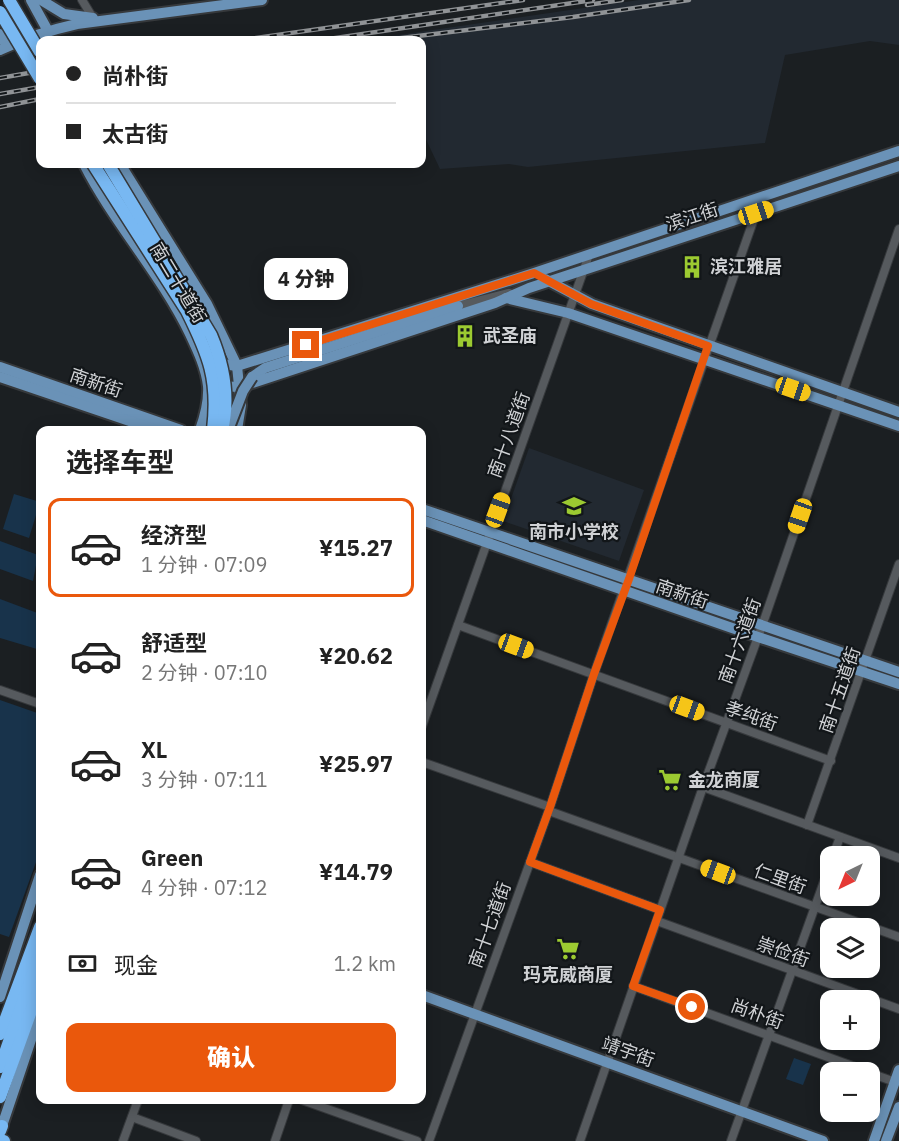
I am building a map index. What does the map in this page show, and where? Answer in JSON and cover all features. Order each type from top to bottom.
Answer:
[{"type":"highway","points":[[9,0],[36,45]]},
{"type":"highway","points":[[0,12],[36,72]]},
{"type":"highway","points":[[96,168],[187,311],[200,336],[213,373],[216,406],[214,426]]},
{"type":"highway","points":[[110,168],[198,312],[220,356],[226,405],[223,426]]},
{"type":"highway","points":[[0,1034],[36,938]]},
{"type":"highway","points":[[0,1067],[36,964]]},
{"type":"highway","points":[[0,1097],[36,999]]},
{"type":"main road","points":[[31,0],[47,29]]},
{"type":"main road","points":[[41,0],[64,14],[93,18]]},
{"type":"main road","points":[[1,42],[93,18],[225,0]]},
{"type":"main road","points":[[47,29],[262,0]]},
{"type":"main road","name":"滨江街","points":[[237,366],[534,273],[899,151]]},
{"type":"main road","name":"滨江街","points":[[240,387],[506,298],[549,281],[899,166]]},
{"type":"main road","name":"南二十道街","points":[[87,168],[181,315],[202,362],[208,385],[206,414],[202,426]]},
{"type":"main road","name":"南二十道街","points":[[122,168],[207,304],[237,366],[242,405],[238,426]]},
{"type":"main road","points":[[534,273],[591,304],[899,412]]},
{"type":"main road","points":[[506,298],[568,313],[899,426]]},
{"type":"main road","points":[[230,426],[243,391],[252,377],[265,368],[458,306]]},
{"type":"main road","points":[[202,362],[237,366]]},
{"type":"main road","name":"南新街","points":[[0,367],[170,426]]},
{"type":"main road","name":"南新街","points":[[0,377],[144,426]]},
{"type":"main road","points":[[208,385],[240,387]]},
{"type":"main road","name":"南新街","points":[[426,510],[762,626],[865,666],[899,684]]},
{"type":"main road","name":"南新街","points":[[426,521],[758,638],[865,666],[899,672]]},
{"type":"main road","points":[[1,993],[36,887]]},
{"type":"main road","name":"靖宇街","points":[[426,996],[823,1141]]},
{"type":"main road","points":[[1,1128],[36,1025]]},
{"type":"main road","points":[[874,1141],[899,1070]]},
{"type":"main road","points":[[886,1141],[899,1107]]},
{"type":"street","points":[[82,0],[93,18]]},
{"type":"street","points":[[751,200],[756,213]]},
{"type":"street","name":"南十七道街","points":[[429,1141],[550,809],[703,358],[756,213]]},
{"type":"street","name":"南十六道街","points":[[580,1141],[703,788],[758,638],[899,229]]},
{"type":"street","name":"南十八道街","points":[[426,715],[589,255]]},
{"type":"street","points":[[458,306],[529,288]]},
{"type":"street","name":"南十五道街","points":[[807,825],[865,666],[899,564]]},
{"type":"street","name":"孝纯街","points":[[458,625],[831,761]]},
{"type":"street","points":[[0,690],[36,703]]},
{"type":"street","name":"仁里街","points":[[426,763],[899,937]]},
{"type":"street","points":[[703,788],[899,858]]},
{"type":"street","points":[[837,846],[840,837]]},
{"type":"street","points":[[530,862],[660,910]]},
{"type":"street","points":[[731,1141],[820,894]]},
{"type":"street","name":"崇俭街","points":[[657,921],[899,1009]]},
{"type":"street","name":"尚朴街","points":[[633,986],[842,1062]]},
{"type":"street","name":"尚朴街","points":[[880,1077],[895,1082]]},
{"type":"street","points":[[123,1141],[137,1104]]},
{"type":"street","points":[[275,1141],[288,1104]]},
{"type":"street","points":[[313,1104],[417,1141]]},
{"type":"street","points":[[132,1117],[196,1141]]},
{"type":"shaded area","points":[[639,0],[899,0],[899,45],[870,41],[785,55],[765,143],[528,167],[509,164],[440,169],[426,139],[426,36],[392,36]]},
{"type":"shaded area","name":"南市小学校","points":[[529,448],[644,490],[619,561],[503,521]]},
{"type":"shaded area","points":[[14,494],[36,501],[36,515],[29,538],[3,529]]},
{"type":"shaded area","points":[[0,541],[36,554],[33,581],[0,569]]},
{"type":"shaded area","points":[[0,599],[36,612],[36,649],[0,638]]},
{"type":"shaded area","points":[[0,700],[36,713],[36,862],[9,937],[0,934]]},
{"type":"shaded area","points":[[794,1058],[811,1064],[803,1085],[786,1079]]},
{"type":"railway","points":[[270,36],[523,0]]},
{"type":"railway","points":[[349,36],[593,0]]},
{"type":"railway","points":[[587,5],[622,0]]},
{"type":"railway","points":[[418,36],[689,0]]},
{"type":"railway","points":[[0,78],[36,72]]},
{"type":"railway","points":[[0,94],[36,88]]},
{"type":"railway","points":[[0,107],[36,100]]},
{"type":"place","name":"滨江雅居","points":[[692,267]]},
{"type":"place","name":"武圣庙","points":[[465,336]]},
{"type":"place","name":"南市小学校","points":[[574,506]]},
{"type":"place","name":"金龙商厦","points":[[670,780]]},
{"type":"place","name":"玛克威商厦","points":[[568,949]]},
{"type":"route","points":[[306,345],[534,273],[591,304],[708,346],[530,862],[660,910],[633,986],[692,1007]]}]
